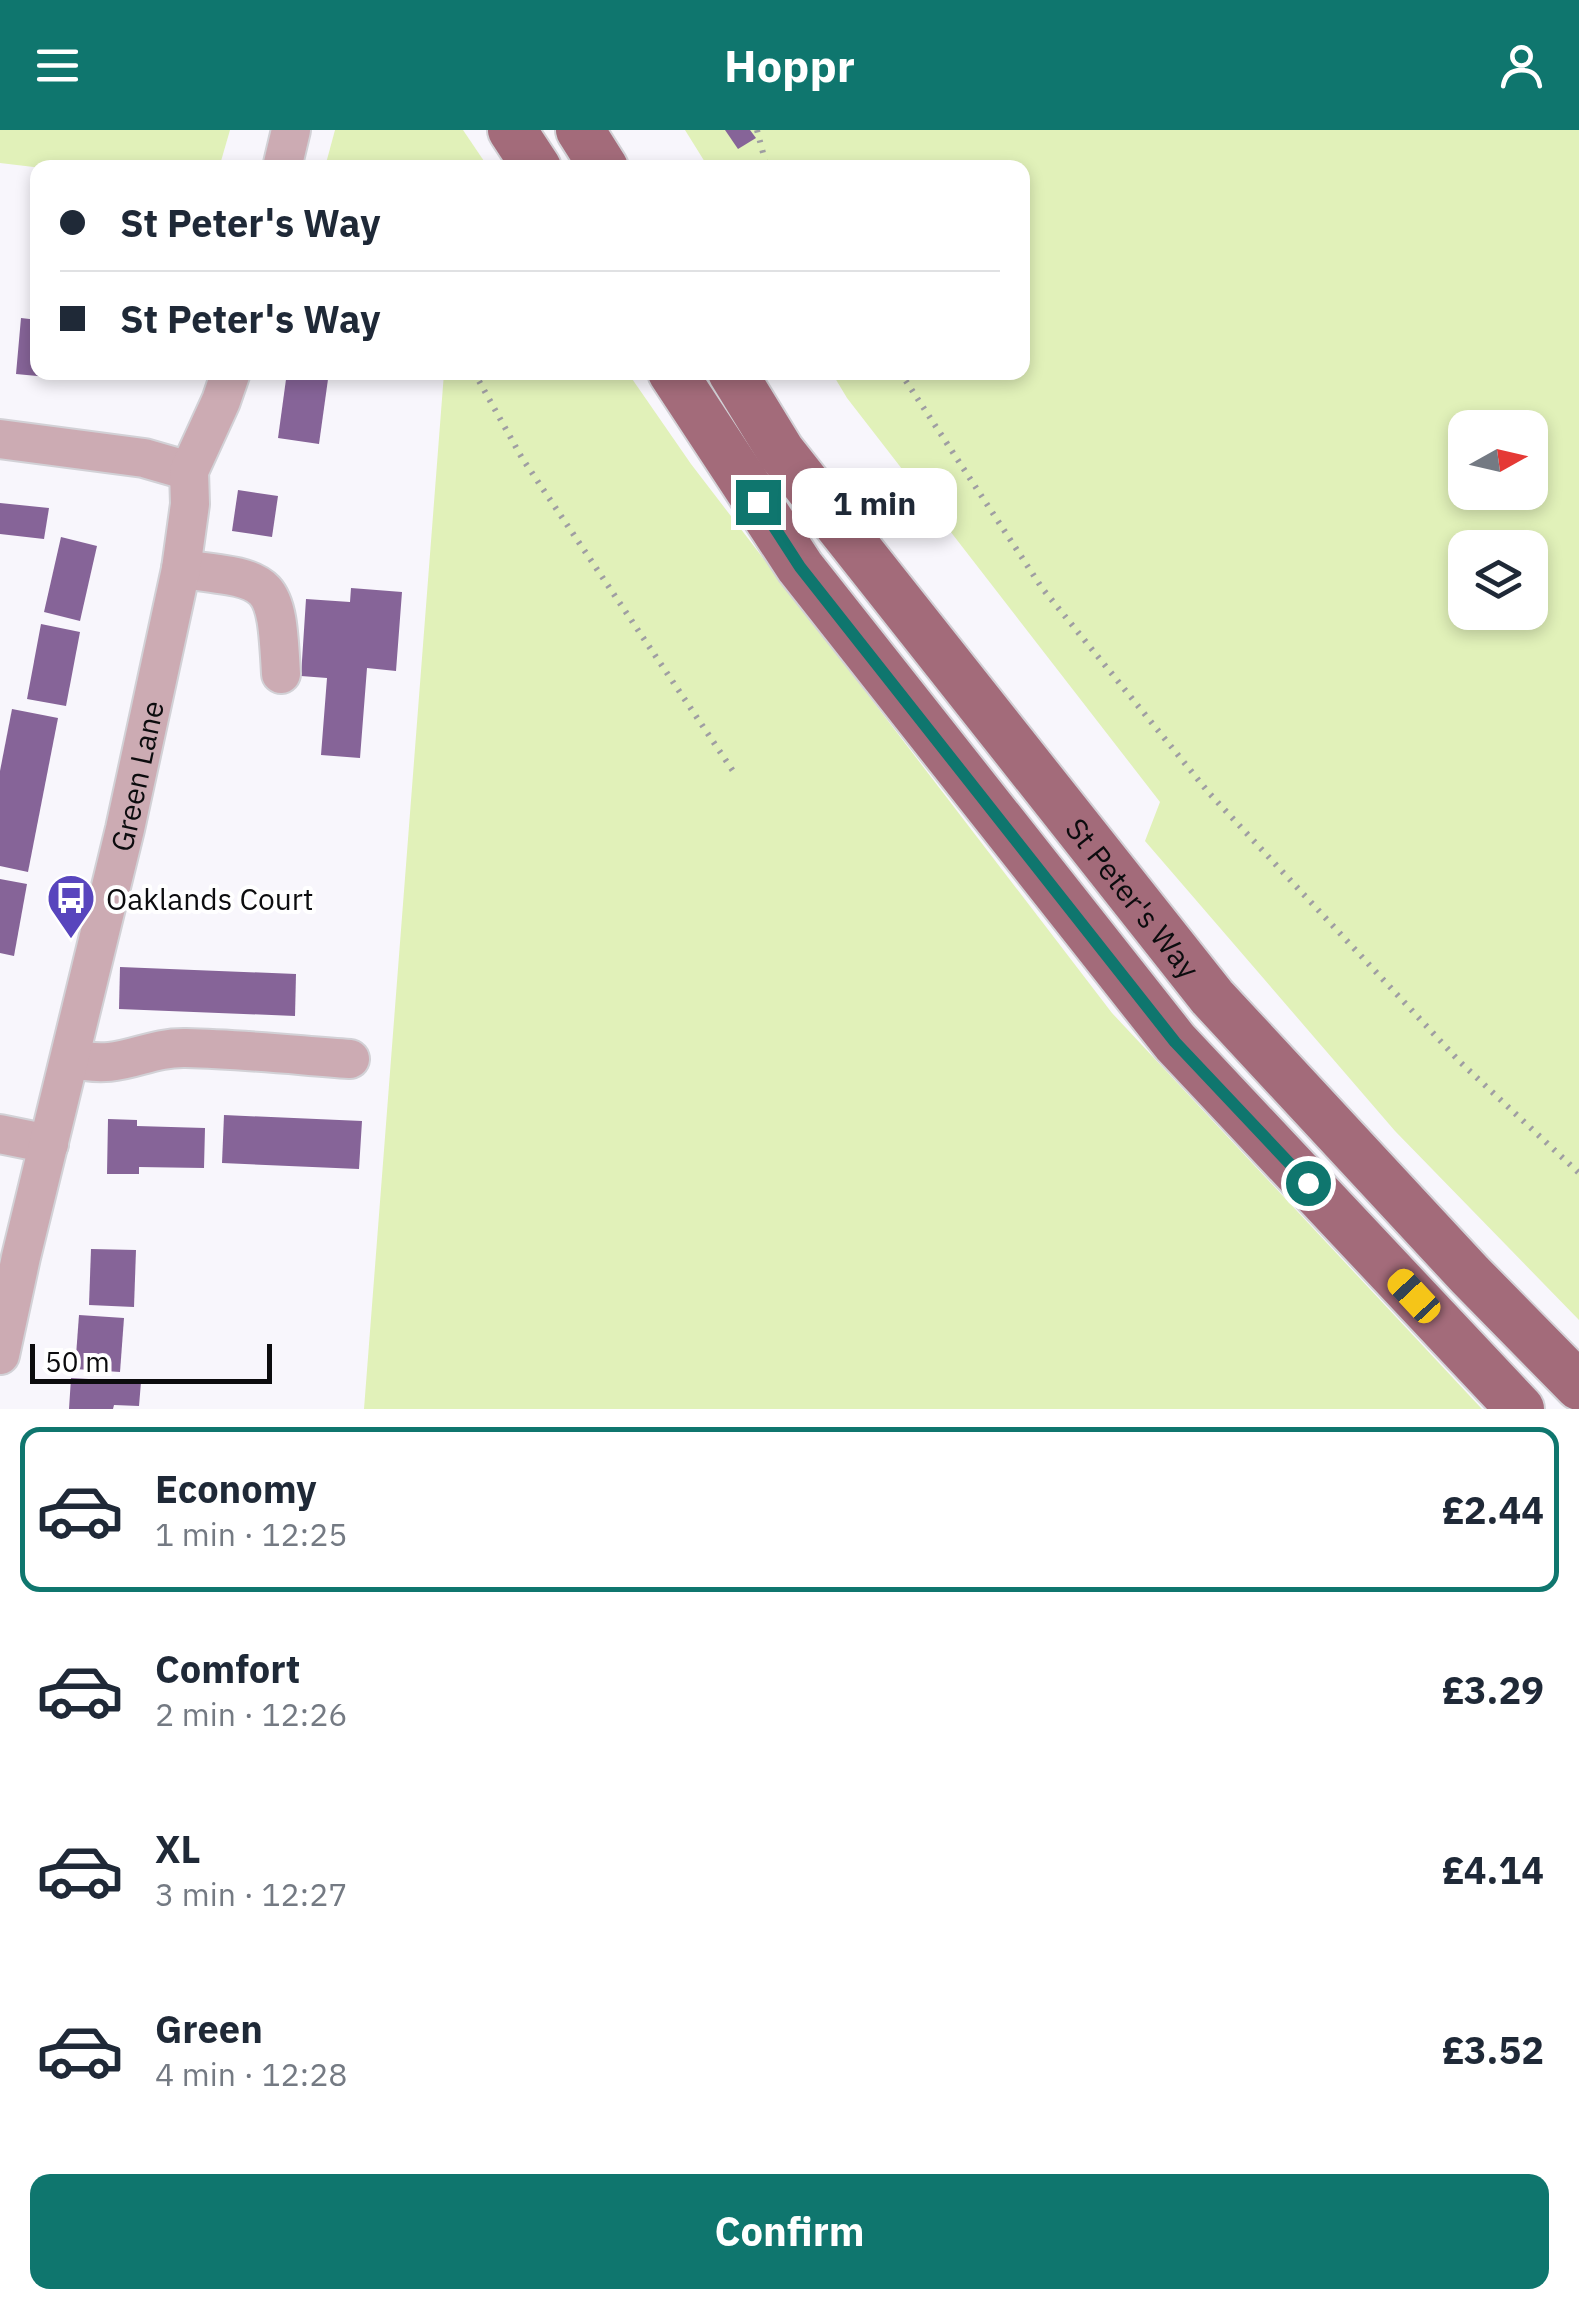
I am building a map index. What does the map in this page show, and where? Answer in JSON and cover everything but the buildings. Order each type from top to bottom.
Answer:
[{"type":"main road","points":[[512,130],[532,160]]},
{"type":"main road","points":[[580,130],[599,160]]},
{"type":"main road","name":"St Peter's Way","points":[[677,380],[800,567],[1175,1042],[1520,1409]]},
{"type":"main road","name":"St Peter's Way","points":[[737,380],[781,452],[1212,997],[1470,1276],[1579,1386]]},
{"type":"street","points":[[284,160],[291,130]]},
{"type":"street","name":"Green Lane","points":[[0,1356],[126,828],[181,570],[190,504],[189,471],[228,380]]},
{"type":"street","points":[[0,440],[144,458],[189,471]]},
{"type":"street","points":[[181,570],[244,576],[268,592],[278,623],[280,674]]},
{"type":"street","points":[[71,1058],[94,1064],[181,1048],[350,1059]]},
{"type":"street","points":[[0,1134],[49,1144]]},
{"type":"path","points":[[757,130],[766,160]]},
{"type":"path","points":[[478,380],[522,458],[733,772]]},
{"type":"path","points":[[905,380],[1042,588],[1208,793],[1460,1062],[1579,1173]]},
{"type":"green space","points":[[0,130],[230,130],[221,160],[30,160],[30,167],[0,163]]},
{"type":"green space","points":[[335,130],[463,130],[483,160],[327,160]]},
{"type":"green space","points":[[685,130],[1579,130],[1579,1320],[1395,1131],[1145,841],[1160,802],[836,380],[1030,380],[1030,160],[704,160]]},
{"type":"green space","points":[[443,380],[633,380],[691,464],[1112,1013],[1482,1409],[364,1409]]},
{"type":"place","name":"Oaklands Court","points":[[71,940]]},
{"type":"route","points":[[758,502],[800,567],[1175,1042],[1308,1183]]}]
